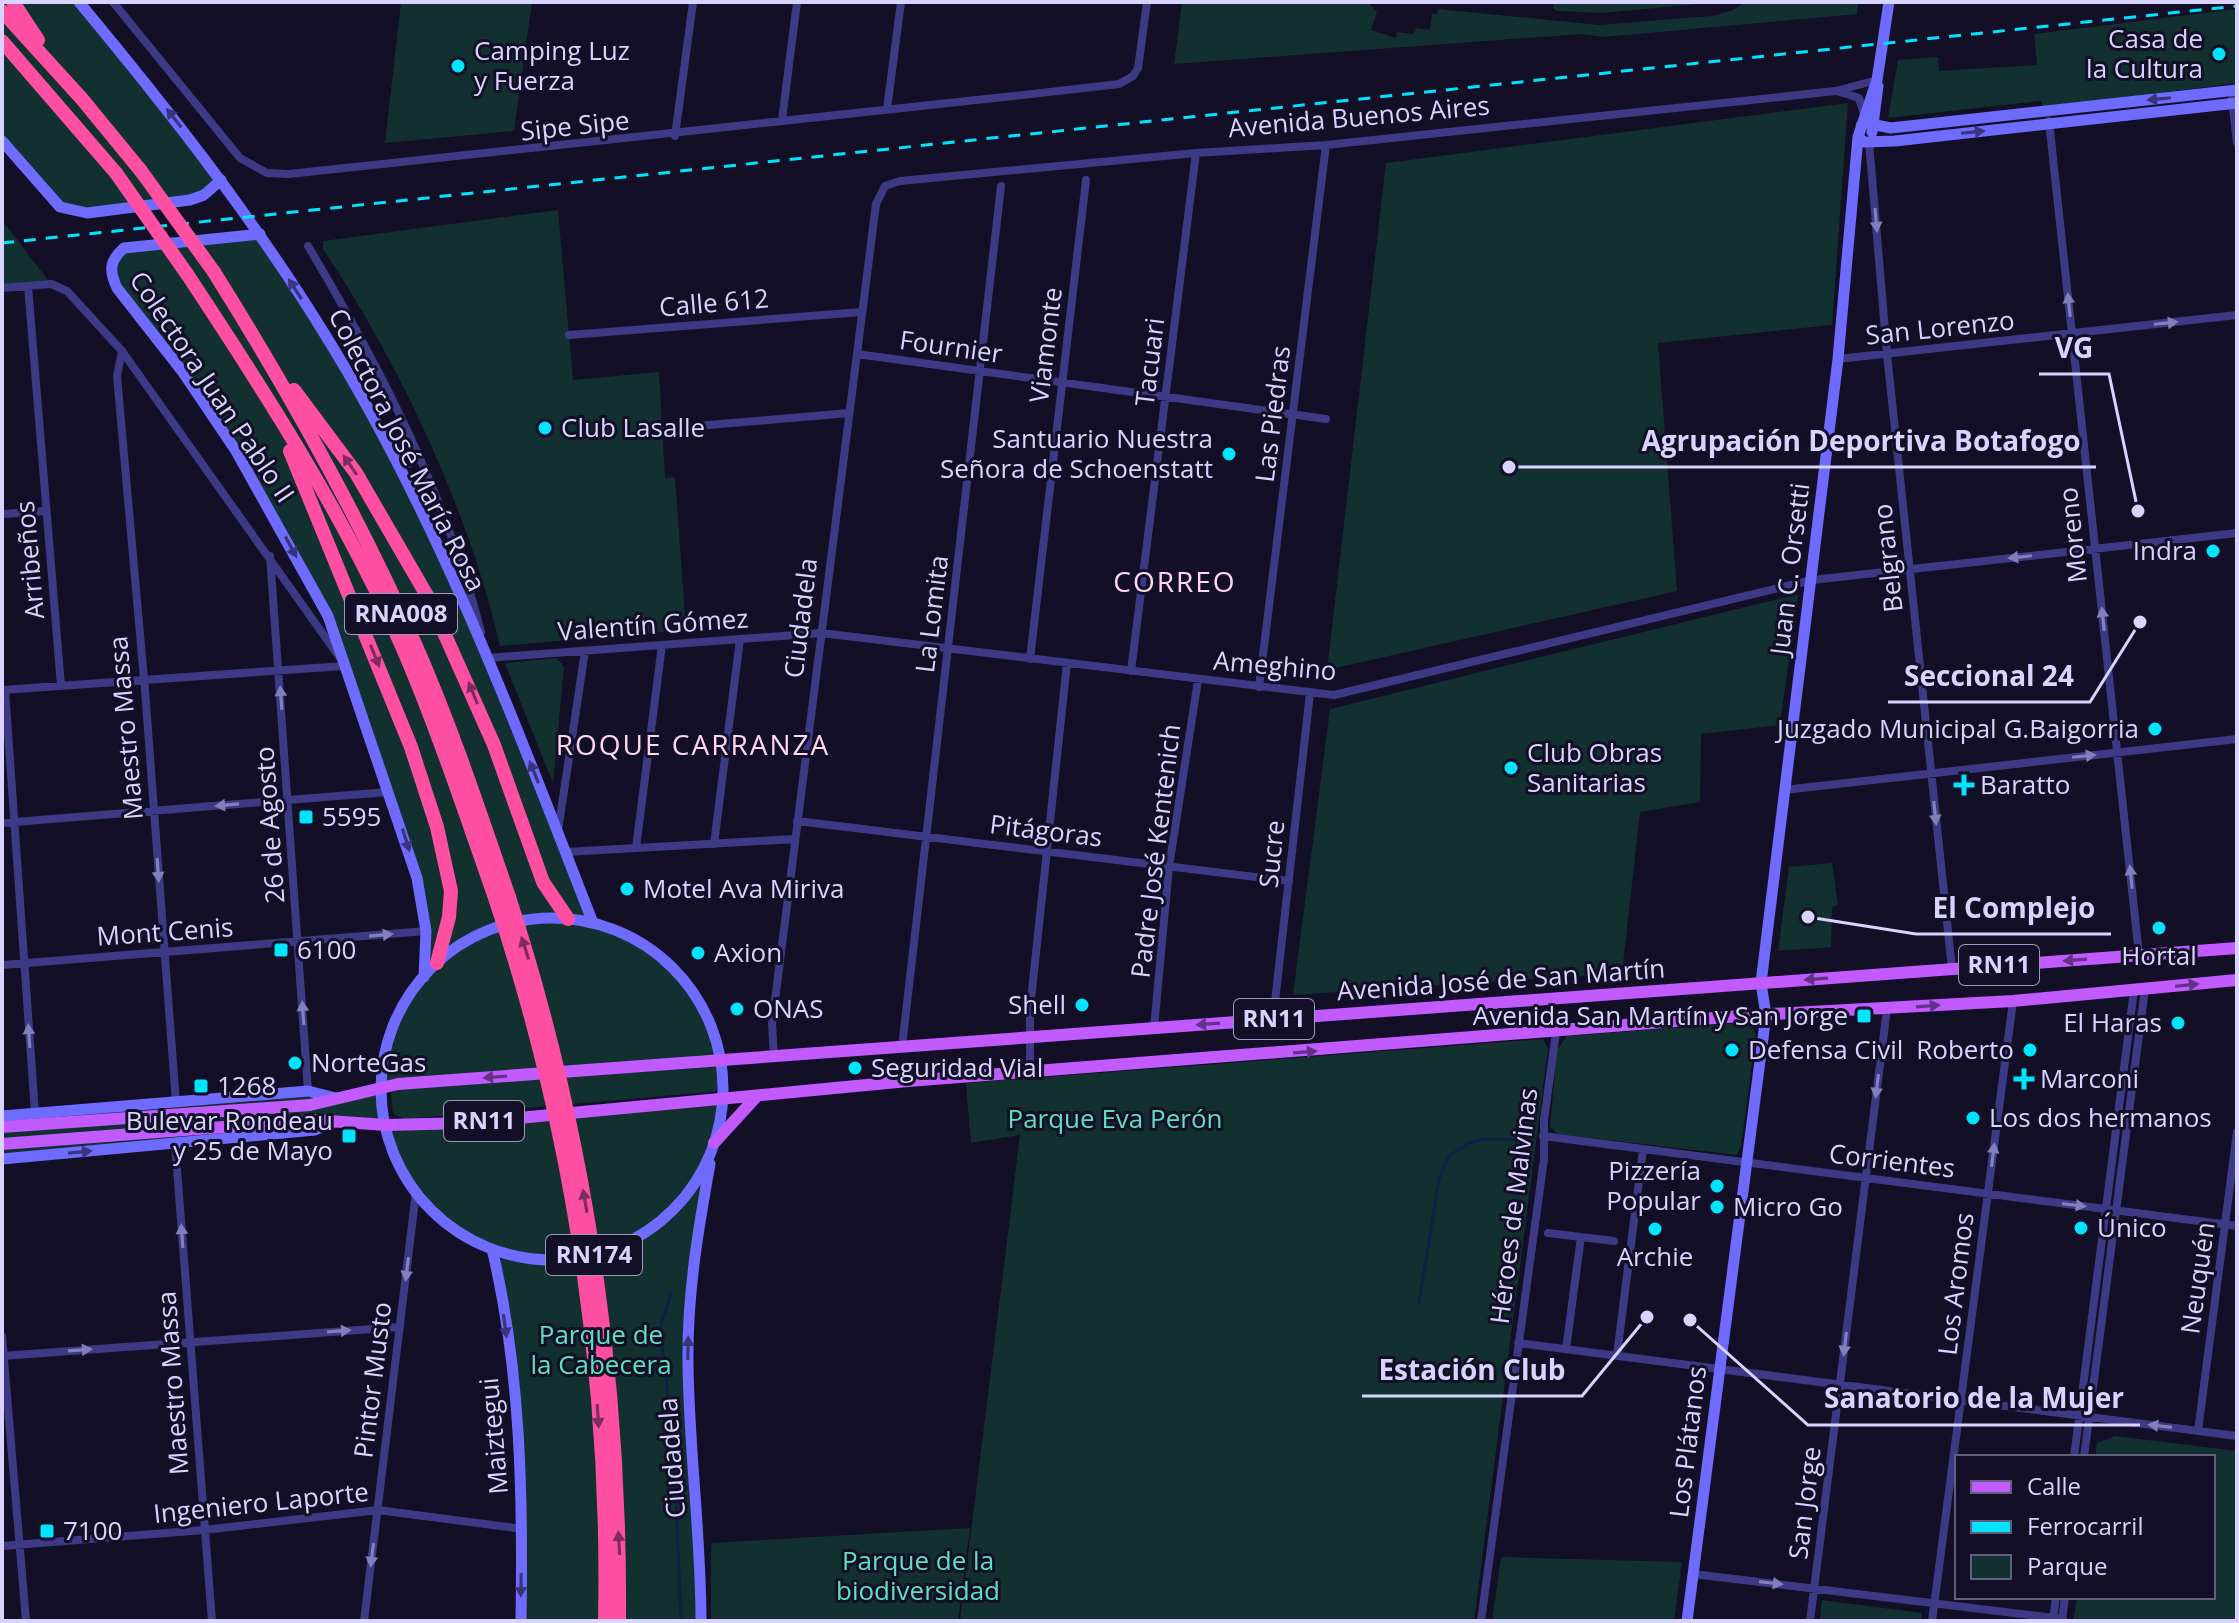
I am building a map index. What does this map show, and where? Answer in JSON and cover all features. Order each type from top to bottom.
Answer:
[{"type":"highway","points":[[13,2],[50,61]]},
{"type":"highway","name":"RNA008","points":[[2,11],[50,61],[141,171],[214,272],[260,345],[376,559],[416,647],[453,737],[502,899]]},
{"type":"highway","name":"RNA008","points":[[2,41],[116,173],[256,378],[337,516],[403,650],[502,899]]},
{"type":"highway","points":[[260,345],[356,473],[429,599],[489,732],[543,882],[568,919]]},
{"type":"highway","points":[[256,378],[348,588],[411,747],[437,827],[451,891],[437,963]]},
{"type":"highway","name":"RN174","points":[[502,899],[551,1090],[578,1237],[589,1316],[602,1470],[605,1621]]},
{"type":"highway","name":"RN174","points":[[502,899],[551,1036],[591,1233],[609,1381],[619,1546],[619,1621]]},
{"type":"main road","name":"Colectora José María Rosa","points":[[80,2],[221,180],[326,335],[395,463],[488,658],[593,923]]},
{"type":"main road","name":"Juan C. Orsetti","points":[[1761,983],[1838,359],[1857,160],[1877,80],[1889,2]]},
{"type":"main road","points":[[1865,129],[2049,117],[2235,97]]},
{"type":"main road","points":[[2,141],[60,207],[87,213],[190,200],[204,195],[221,180]]},
{"type":"main road","name":"Colectora Juan Pablo II","points":[[260,234],[124,248],[114,256],[110,272],[117,288],[182,371],[236,451],[328,616],[417,878],[426,931],[424,977]]},
{"type":"main road","name":"Ciudadela","points":[[701,1621],[701,1553],[688,1366],[689,1321],[694,1256],[723,1098],[721,1061],[704,1011],[672,967],[629,936],[593,923],[568,919],[512,923],[460,946],[424,977],[391,1031],[383,1058],[382,1086],[386,1125],[402,1170],[416,1192],[454,1229],[492,1249],[545,1260],[597,1254],[625,1244],[649,1230],[681,1202],[713,1146]]},
{"type":"main road","name":"Avenida José de San Martín","points":[[721,1061],[2237,948]]},
{"type":"main road","name":"Avenida José de San Martín","points":[[723,1098],[1766,1015],[2013,1001],[2237,980]]},
{"type":"main road","name":"Los Plátanos","points":[[1687,1621],[1766,1015],[1761,983]]},
{"type":"main road","name":"RN11","points":[[382,1086],[721,1061]]},
{"type":"main road","points":[[2,1127],[310,1105],[382,1086]]},
{"type":"main road","points":[[2,1116],[308,1091],[336,1098]]},
{"type":"main road","points":[[713,1146],[757,1096]]},
{"type":"main road","name":"RN11","points":[[386,1125],[467,1123],[723,1098]]},
{"type":"main road","points":[[2,1144],[314,1120],[386,1125]]},
{"type":"main road","points":[[2,1159],[315,1130],[335,1122]]},
{"type":"main road","name":"Maiztegui","points":[[492,1249],[511,1375],[523,1529],[521,1621]]},
{"type":"street","name":"Sipe Sipe","points":[[113,2],[240,158],[267,173],[289,174],[675,136],[782,120],[1119,84],[1133,76],[1138,68],[1147,2]]},
{"type":"street","points":[[675,136],[693,2]]},
{"type":"street","points":[[782,120],[797,2]]},
{"type":"street","points":[[887,109],[901,2]]},
{"type":"street","name":"Avenida Buenos Aires","points":[[885,186],[900,181],[1196,153],[1326,145],[1836,91],[1877,80]]},
{"type":"street","points":[[1836,91],[1859,98],[1865,129]]},
{"type":"street","points":[[2235,97],[2237,143]]},
{"type":"street","name":"Moreno","points":[[2049,117],[2139,955]]},
{"type":"street","name":"Belgrano","points":[[1865,129],[1952,969]]},
{"type":"street","name":"Las Piedras","points":[[1259,687],[1326,145]]},
{"type":"street","name":"Tacuari","points":[[1131,671],[1196,153]]},
{"type":"street","name":"Viamonte","points":[[1030,659],[1086,180]]},
{"type":"street","name":"Ciudadela","points":[[774,1058],[772,1024],[797,821],[876,204],[885,186]]},
{"type":"street","name":"La Lomita","points":[[902,1047],[1001,186]]},
{"type":"street","points":[[308,246],[356,327],[420,456],[457,553],[488,658]]},
{"type":"street","points":[[2,288],[51,284],[67,291],[122,351],[270,556],[343,664],[3,690],[35,1113]]},
{"type":"street","name":"Arribeños","points":[[28,286],[61,686]]},
{"type":"street","name":"Calle 612","points":[[569,335],[862,312]]},
{"type":"street","name":"San Lorenzo","points":[[1838,359],[2237,315]]},
{"type":"street","name":"Maestro Massa","points":[[122,351],[117,376],[176,1103]]},
{"type":"street","name":"Fournier","points":[[857,354],[1326,419]]},
{"type":"street","points":[[662,429],[849,413]]},
{"type":"street","points":[[395,463],[409,464],[420,456]]},
{"type":"street","points":[[2,514],[46,511]]},
{"type":"street","name":"Ameghino","points":[[821,633],[1334,695],[1812,580],[2237,533]]},
{"type":"street","name":"26 de Agosto","points":[[270,556],[308,1091]]},
{"type":"street","name":"Valentín Gómez","points":[[488,658],[821,633]]},
{"type":"street","points":[[714,844],[740,639]]},
{"type":"street","points":[[636,848],[662,645]]},
{"type":"street","points":[[558,831],[585,651]]},
{"type":"street","points":[[1030,1072],[1029,1040],[1046,852],[1067,663]]},
{"type":"street","name":"Padre José Kentenich","points":[[1154,1028],[1169,867],[1198,680]]},
{"type":"street","name":"Sucre","points":[[1273,1019],[1310,693]]},
{"type":"street","points":[[1784,790],[2237,739]]},
{"type":"street","points":[[2,823],[388,792]]},
{"type":"street","name":"Pitágoras","points":[[797,821],[1289,881]]},
{"type":"street","points":[[566,852],[795,839]]},
{"type":"street","name":"Mont Cenis","points":[[2,965],[426,931]]},
{"type":"street","points":[[2074,1455],[2084,1416],[2140,989]]},
{"type":"street","name":"Los Aromos","points":[[1932,1621],[2013,1001]]},
{"type":"street","name":"San Jorge","points":[[1810,1621],[1887,1009]]},
{"type":"street","name":"Héroes de Malvinas","points":[[1481,1621],[1544,1159],[1543,1136],[1556,1033]]},
{"type":"street","name":"Neuquén","points":[[2198,1431],[2237,1132]]},
{"type":"street","name":"Corrientes","points":[[1543,1136],[2237,1226]]},
{"type":"street","name":"Maestro Massa","points":[[175,1143],[212,1621]]},
{"type":"street","points":[[1617,1355],[1643,1149]]},
{"type":"street","name":"Pintor Musto","points":[[364,1621],[416,1192]]},
{"type":"street","points":[[1548,1233],[1614,1241]]},
{"type":"street","points":[[1566,1349],[1581,1237]]},
{"type":"street","points":[[3,1356],[400,1327]]},
{"type":"street","points":[[2,1336],[26,1621]]},
{"type":"street","points":[[1518,1343],[2237,1436]]},
{"type":"street","points":[[2084,1416],[2084,1455]]},
{"type":"street","name":"Ingeniero Laporte","points":[[2,1546],[204,1530],[378,1510],[523,1529]]},
{"type":"street","points":[[1693,1574],[2058,1620]]},
{"type":"street","points":[[2056,1599],[2058,1620]]},
{"type":"street","points":[[2058,1620],[2064,1599]]},
{"type":"green space","points":[[2,2],[79,2],[221,180],[204,195],[87,213],[60,207],[2,141]]},
{"type":"green space","name":"Camping Luz y Fuerza","points":[[401,2],[532,2],[514,131],[385,143]]},
{"type":"green space","points":[[1182,2],[1368,2],[1377,12],[1371,30],[1396,38],[1397,32],[1414,34],[1416,28],[1430,30],[1432,14],[1437,14],[1438,9],[1599,25],[1711,16],[1733,10],[1745,2],[1858,2],[1857,14],[1604,37],[1581,34],[1174,64]]},
{"type":"green space","points":[[1555,2],[1719,2],[1602,13],[1557,11],[1553,8]]},
{"type":"green space","points":[[2237,9],[2237,83],[2043,108],[2041,101],[1888,118],[1898,60],[1938,57],[1939,71],[2037,65],[2034,34]]},
{"type":"green space","points":[[1848,103],[1832,325],[1658,343],[1677,591],[1327,670],[1386,163]]},
{"type":"green space","name":"Club Lasalle","points":[[558,210],[573,380],[659,372],[665,478],[675,477],[686,630],[500,646],[470,543],[429,440],[379,341],[323,249],[323,241]]},
{"type":"green space","points":[[2,220],[51,284],[2,288]]},
{"type":"green space","points":[[260,234],[326,335],[430,533],[593,923],[640,944],[676,974],[704,1013],[721,1061],[382,1087],[385,1125],[335,1122],[2,1159],[2,1116],[308,1091],[336,1098],[381,1086],[383,1058],[391,1031],[424,977],[417,878],[328,616],[236,451],[110,272],[124,248]]},
{"type":"green space","name":"Club Obras Sanitarias","points":[[1798,594],[1780,725],[1701,734],[1700,802],[1640,812],[1622,973],[1293,995],[1330,709]]},
{"type":"green space","points":[[557,658],[564,667],[553,783],[505,663]]},
{"type":"green space","points":[[1832,863],[1838,905],[1832,907],[1831,947],[1778,951],[1789,867]]},
{"type":"green space","points":[[1750,1023],[1756,1034],[1741,1146],[1737,1155],[1558,1134],[1550,1127],[1557,1050],[1567,1036]]},
{"type":"green space","name":"Parque Eva Perón","points":[[1543,1039],[1548,1049],[1474,1621],[960,1621],[1020,1135],[971,1143],[966,1083]]},
{"type":"green space","points":[[717,1068],[717,1091],[405,1119],[393,1114],[391,1093],[399,1089]]},
{"type":"green space","name":"Parque de la Cabecera","points":[[723,1098],[694,1256],[689,1306],[701,1621],[521,1621],[517,1431],[492,1249],[454,1228],[424,1200],[401,1165],[385,1125]]},
{"type":"green space","points":[[2115,1436],[2237,1451],[2237,1621],[2073,1621],[2077,1599],[2215,1599],[2215,1455],[2095,1455],[2097,1443]]},
{"type":"green space","name":"Parque de la biodiversidad","points":[[970,1528],[958,1621],[711,1621],[711,1543]]},
{"type":"green space","points":[[1501,1557],[1682,1562],[1674,1621],[1492,1621]]},
{"type":"green space","points":[[1822,1600],[1922,1613],[1921,1621],[1820,1621]]},
{"type":"waterway","points":[[1419,1303],[1439,1179],[1448,1157],[1469,1143],[1483,1139],[1527,1140]]},
{"type":"waterway","points":[[671,1294],[660,1327],[674,1449],[681,1621]]},
{"type":"railway","points":[[2,243],[2237,6]]},
{"type":"place","name":"Casa de la Cultura","points":[[2219,54]]},
{"type":"place","name":"Camping Luz y Fuerza","points":[[458,66]]},
{"type":"place","name":"Club Lasalle","points":[[545,428]]},
{"type":"place","name":"Santuario Nuestra Señora de Schoenstatt","points":[[1229,454]]},
{"type":"place","name":"Agrupación Deportiva Botafogo","points":[[1509,467]]},
{"type":"place","name":"VG","points":[[2138,511]]},
{"type":"place","name":"Indra","points":[[2213,551]]},
{"type":"place","name":"Seccional 24","points":[[2140,622]]},
{"type":"place","name":"Juzgado Municipal G.Baigorria","points":[[2155,729]]},
{"type":"place","name":"Club Obras Sanitarias","points":[[1511,768]]},
{"type":"place","name":"Baratto","points":[[1964,785]]},
{"type":"place","name":"5595","points":[[306,817]]},
{"type":"place","name":"Motel Ava Miriva","points":[[627,889]]},
{"type":"place","name":"El Complejo","points":[[1808,917]]},
{"type":"place","name":"Hortal","points":[[2159,928]]},
{"type":"place","name":"6100","points":[[281,950]]},
{"type":"place","name":"Axion","points":[[698,953]]},
{"type":"place","name":"Shell","points":[[1082,1005]]},
{"type":"place","name":"ONAS","points":[[737,1009]]},
{"type":"place","name":"Avenida San Martín y San Jorge","points":[[1864,1016]]},
{"type":"place","name":"El Haras","points":[[2178,1023]]},
{"type":"place","name":"Defensa Civil","points":[[1732,1050]]},
{"type":"place","name":"Roberto","points":[[2030,1050]]},
{"type":"place","name":"NorteGas","points":[[295,1063]]},
{"type":"place","name":"Seguridad Vial","points":[[855,1068]]},
{"type":"place","name":"Marconi","points":[[2024,1079]]},
{"type":"place","name":"1268","points":[[201,1086]]},
{"type":"place","name":"Los dos hermanos","points":[[1973,1118]]},
{"type":"place","name":"Bulevar Rondeau y 25 de Mayo","points":[[349,1136]]},
{"type":"place","name":"Pizzería Popular","points":[[1717,1186]]},
{"type":"place","name":"Micro Go","points":[[1717,1207]]},
{"type":"place","name":"Único","points":[[2081,1228]]},
{"type":"place","name":"Archie","points":[[1655,1229]]},
{"type":"place","name":"Estación Club","points":[[1647,1317]]},
{"type":"place","name":"Sanatorio de la Mujer","points":[[1690,1320]]},
{"type":"place","name":"7100","points":[[47,1531]]},
{"type":"district","name":"CORREO","points":[[1175,582]]},
{"type":"district","name":"ROQUE CARRANZA","points":[[693,745]]}]
